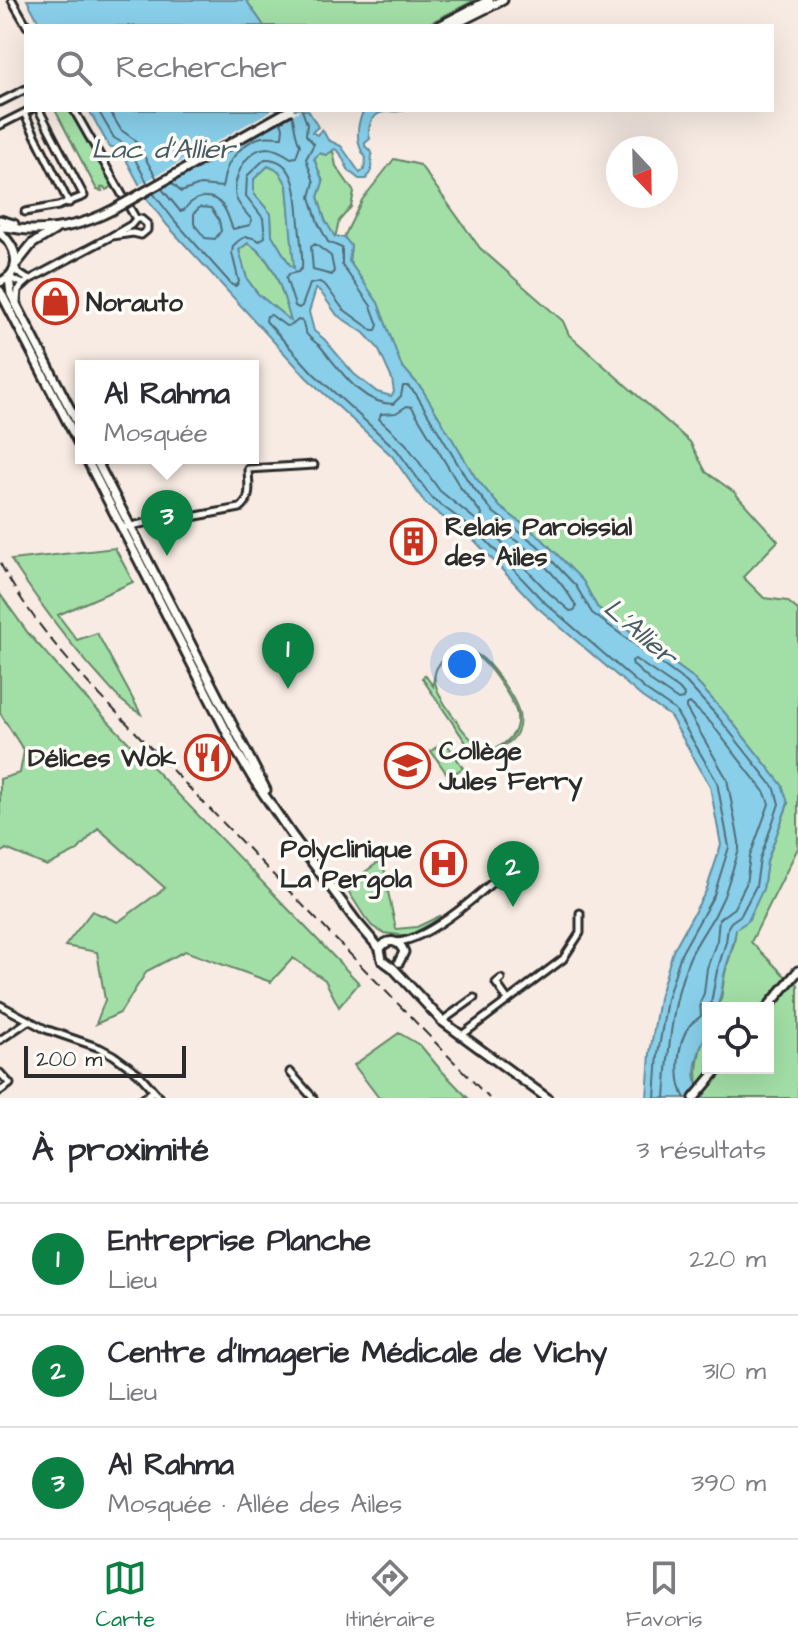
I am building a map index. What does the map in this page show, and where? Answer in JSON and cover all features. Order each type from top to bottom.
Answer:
[{"type":"main road","points":[[443,24],[482,4],[503,0]]},
{"type":"main road","points":[[455,24],[470,17],[482,4]]},
{"type":"main road","points":[[0,230],[60,228],[93,220],[286,112]]},
{"type":"main road","points":[[0,220],[26,227],[60,228]]},
{"type":"main road","points":[[0,282],[9,277],[32,244],[60,228]]},
{"type":"main road","points":[[0,230],[11,244],[16,265]]},
{"type":"main road","points":[[9,277],[11,294],[75,418]]},
{"type":"main road","points":[[0,291],[75,436]]},
{"type":"main road","points":[[89,464],[273,803],[382,946],[382,960],[442,1021],[547,1098]]},
{"type":"main road","points":[[98,464],[236,750],[270,805],[356,921],[382,946]]},
{"type":"main road","points":[[382,946],[390,941],[401,946],[404,952],[399,962],[412,989]]},
{"type":"main road","points":[[389,964],[399,962]]},
{"type":"main road","points":[[772,1002],[798,971]]},
{"type":"main road","points":[[694,1098],[714,1074]]},
{"type":"street","points":[[12,0],[26,24]]},
{"type":"street","points":[[0,102],[24,90]]},
{"type":"street","points":[[0,125],[27,112],[69,203]]},
{"type":"street","points":[[25,212],[69,203],[84,196],[40,112]]},
{"type":"street","points":[[75,112],[133,222],[133,233]]},
{"type":"street","points":[[17,305],[18,290],[26,282],[133,222],[141,219],[145,222],[147,230],[141,235],[112,236]]},
{"type":"street","points":[[16,265],[26,282]]},
{"type":"street","points":[[9,277],[26,282]]},
{"type":"street","points":[[126,527],[240,508],[248,499],[248,469],[314,465]]},
{"type":"street","points":[[404,952],[410,943],[516,861]]},
{"type":"street","points":[[462,1035],[563,959],[580,933],[580,913]]},
{"type":"street","points":[[396,942],[420,935]]},
{"type":"street","points":[[501,979],[496,983],[508,1000]]},
{"type":"street","points":[[442,1021],[474,998]]},
{"type":"street","points":[[0,1005],[28,1021],[113,1055],[138,1073],[160,1098]]},
{"type":"street","points":[[0,1040],[28,1021]]},
{"type":"street","points":[[290,1072],[313,1098]]},
{"type":"street","points":[[0,1073],[10,1084],[0,1091]]},
{"type":"street","points":[[144,1098],[153,1091]]},
{"type":"green space","points":[[246,0],[475,0],[428,24],[263,24]]},
{"type":"green space","points":[[56,112],[71,112],[114,186],[97,190]]},
{"type":"green space","points":[[333,151],[336,166],[354,192],[351,207],[339,221],[335,238],[318,197],[323,182],[314,158],[319,153],[326,155]]},
{"type":"green space","points":[[394,159],[420,165],[480,248],[563,321],[569,335],[690,442],[706,472],[734,492],[778,541],[743,577],[764,598],[787,601],[798,610],[798,848],[751,942],[785,976],[767,1002],[719,1002],[736,928],[763,889],[767,861],[788,804],[782,785],[691,676],[597,607],[583,581],[542,539],[500,507],[475,477],[422,389],[401,365],[378,303],[349,261],[351,246],[344,237],[362,200]]},
{"type":"green space","points":[[268,166],[279,171],[287,185],[295,269],[272,235],[271,214],[254,194],[254,179]]},
{"type":"green space","points":[[248,243],[272,268],[292,322],[258,294],[247,279],[239,250]]},
{"type":"green space","points":[[115,548],[133,582],[58,615],[77,640],[97,633],[141,714],[118,697],[87,662],[11,560]]},
{"type":"green space","points":[[0,594],[28,633],[83,695],[359,983],[339,1007],[325,980],[293,958],[271,982],[185,951],[147,971],[120,1013],[96,1024],[105,1000],[97,952],[65,946],[92,911],[118,922],[165,888],[98,828],[77,851],[47,866],[6,849],[0,854],[0,779],[20,773],[24,751],[0,713]]},
{"type":"green space","points":[[467,651],[481,658],[495,672],[519,714],[513,739],[507,744],[491,749],[474,746],[479,755],[476,757],[422,678],[425,675],[433,686],[435,673],[437,690],[447,708],[477,744],[493,748],[501,745],[514,733],[517,715],[500,683],[476,656],[458,653],[438,667],[452,653]]},
{"type":"green space","points":[[445,741],[463,768],[449,777],[431,751]]},
{"type":"green space","points":[[383,859],[396,929],[417,927],[440,916],[441,919],[408,936],[383,933],[372,926],[343,883],[348,884]]},
{"type":"green space","points":[[795,980],[798,985],[798,1098],[704,1098],[703,1091],[717,1074],[774,1074],[774,1006]]},
{"type":"green space","points":[[399,1033],[421,1046],[468,1098],[379,1098],[354,1065]]},
{"type":"green space","points":[[702,1046],[702,1074],[707,1074],[698,1086],[697,1070]]},
{"type":"water","points":[[27,0],[246,0],[263,24],[40,24]]},
{"type":"water","name":"Lac d'Allier","points":[[90,112],[309,112],[318,127],[312,132],[317,135],[322,129],[328,140],[341,146],[360,173],[364,170],[366,158],[360,147],[359,122],[363,112],[384,112],[371,122],[370,139],[365,143],[372,153],[371,171],[366,179],[359,179],[349,171],[335,149],[326,155],[319,153],[314,159],[323,182],[318,197],[325,220],[335,237],[344,237],[351,246],[349,261],[378,303],[401,365],[422,389],[475,477],[500,507],[542,539],[583,581],[597,607],[691,676],[782,785],[788,803],[767,861],[763,889],[748,921],[736,929],[720,1000],[702,1002],[702,1045],[695,1077],[704,1098],[647,1098],[659,998],[673,951],[706,891],[721,845],[710,786],[670,716],[642,697],[537,607],[476,542],[426,504],[392,456],[307,378],[167,225],[147,199],[121,150],[110,148]],"holes":[[[268,166],[279,171],[287,185],[294,268],[272,235],[271,214],[254,194],[254,179]],[[248,243],[258,250],[277,277],[291,321],[258,294],[247,279],[239,250]],[[316,289],[337,315],[364,333],[378,348],[392,379],[394,392],[391,396],[377,392],[354,374],[314,331],[309,312]]]},
{"type":"pier","points":[[268,112],[297,112],[143,199],[136,187]]},
{"type":"railway","points":[[0,563],[41,626],[89,684],[489,1098]]},
{"type":"place","name":"Norauto","points":[[55,302]]},
{"type":"place","name":"Relais Paroissial des Ailes","points":[[414,541]]},
{"type":"place","name":"Al Rahma","points":[[167,556]]},
{"type":"place","name":"Entreprise Planche","points":[[288,689]]},
{"type":"place","name":"Délices Wok","points":[[207,757]]},
{"type":"place","name":"Collège Jules Ferry","points":[[408,765]]},
{"type":"place","name":"Polyclinique La Pergola","points":[[443,863]]},
{"type":"place","name":"Centre d'Imagerie Médicale de Vichy","points":[[513,907]]},
{"type":"water label","name":"L'Allier","points":[[641,631]]}]
